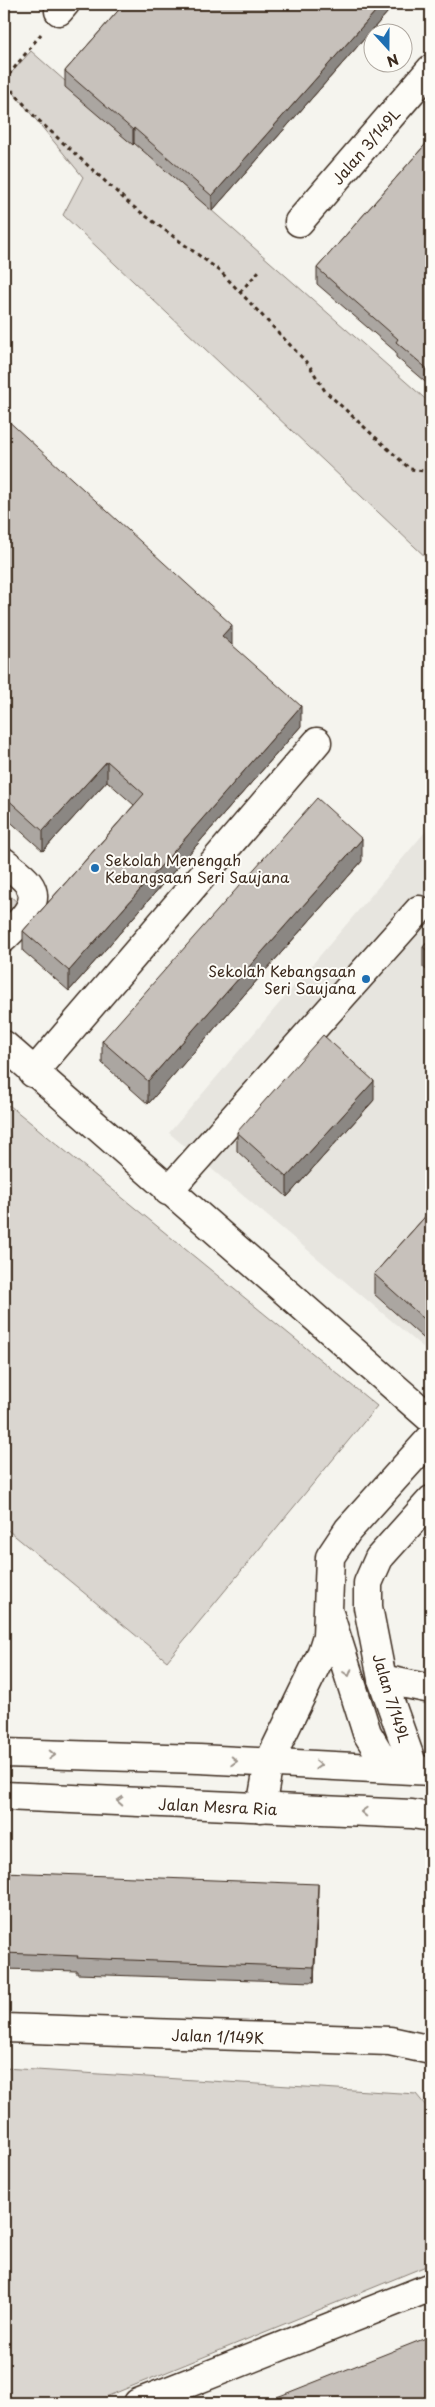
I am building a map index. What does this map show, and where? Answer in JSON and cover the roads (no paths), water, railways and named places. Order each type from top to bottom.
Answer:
[{"type":"street","name":"Jalan 3/149L","points":[[299,222],[431,69]]},
{"type":"street","points":[[33,1073],[317,742]]},
{"type":"street","points":[[4,862],[28,884],[33,897],[31,910],[4,938]]},
{"type":"street","points":[[168,1191],[420,910]]},
{"type":"street","points":[[4,1045],[33,1073],[431,1419]]},
{"type":"street","points":[[261,1808],[269,1762],[321,1655],[327,1636],[330,1557],[348,1530],[431,1438]]},
{"type":"street","name":"Jalan 7/149L","points":[[423,1770],[382,1679],[368,1607],[368,1583],[379,1558],[431,1500]]},
{"type":"street","points":[[328,1610],[368,1733],[388,1768]]},
{"type":"street","points":[[382,1679],[431,1689]]},
{"type":"street","points":[[4,1753],[269,1762],[423,1770]]},
{"type":"street","name":"Jalan Mesra Ria","points":[[4,1796],[412,1814],[431,1817]]},
{"type":"street","name":"Jalan 1/149K","points":[[4,2028],[390,2041],[431,2050]]},
{"type":"street","points":[[138,2403],[431,2288]]},
{"type":"place","name":"Sekolah Menengah Kebangsaan Seri Saujana","points":[[95,868]]},
{"type":"place","name":"Sekolah Kebangsaan Seri Saujana","points":[[366,979]]}]
